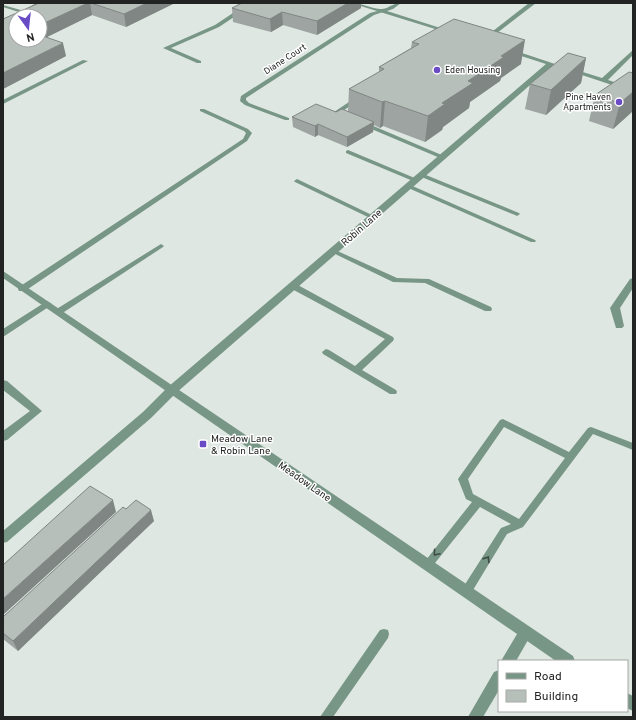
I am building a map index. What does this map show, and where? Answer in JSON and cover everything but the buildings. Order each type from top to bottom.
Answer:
[{"type":"street","points":[[199,62],[166,48],[217,26],[252,3]]},
{"type":"street","points":[[354,3],[454,33]]},
{"type":"street","points":[[380,11],[391,8],[398,3]]},
{"type":"street","points":[[490,44],[482,42],[533,3]]},
{"type":"street","points":[[505,49],[633,90]]},
{"type":"street","points":[[603,81],[633,52]]},
{"type":"street","name":"Robin Lane","points":[[3,538],[147,415],[172,390],[550,64]]},
{"type":"street","name":"Meadow Lane","points":[[3,274],[22,289],[47,304],[567,660]]},
{"type":"street","points":[[619,326],[615,308],[633,281]]},
{"type":"street","points":[[3,334],[47,304]]},
{"type":"street","points":[[3,384],[37,411],[3,437]]},
{"type":"street","points":[[509,660],[525,632]]},
{"type":"street","points":[[475,717],[498,679]]},
{"type":"lane","name":"Diane Court","points":[[287,119],[247,104],[243,97],[372,14],[380,11]]},
{"type":"lane","points":[[3,102],[85,61]]},
{"type":"lane","points":[[344,116],[336,113],[362,95]]},
{"type":"lane","points":[[22,289],[244,140],[249,133],[246,130],[202,110]]},
{"type":"lane","points":[[358,122],[442,156]]},
{"type":"lane","points":[[348,152],[518,214]]},
{"type":"lane","points":[[298,181],[372,217]]},
{"type":"lane","points":[[408,186],[533,241]]},
{"type":"lane","points":[[58,312],[162,246]]},
{"type":"lane","points":[[333,251],[396,280],[426,281],[488,309]]},
{"type":"lane","points":[[293,286],[390,339],[356,370]]},
{"type":"lane","points":[[326,352],[393,392]]},
{"type":"lane","points":[[520,524],[469,496],[463,479],[504,422],[570,457]]},
{"type":"lane","points":[[466,592],[504,531],[520,524],[591,430],[633,447]]},
{"type":"lane","points":[[427,565],[479,502]]},
{"type":"lane","points":[[326,717],[384,634]]},
{"type":"place","name":"Eden Housing","points":[[437,70]]},
{"type":"place","name":"Pine Haven Apartments","points":[[619,102]]},
{"type":"place","name":"Meadow Lane & Robin Lane","points":[[203,444]]}]
